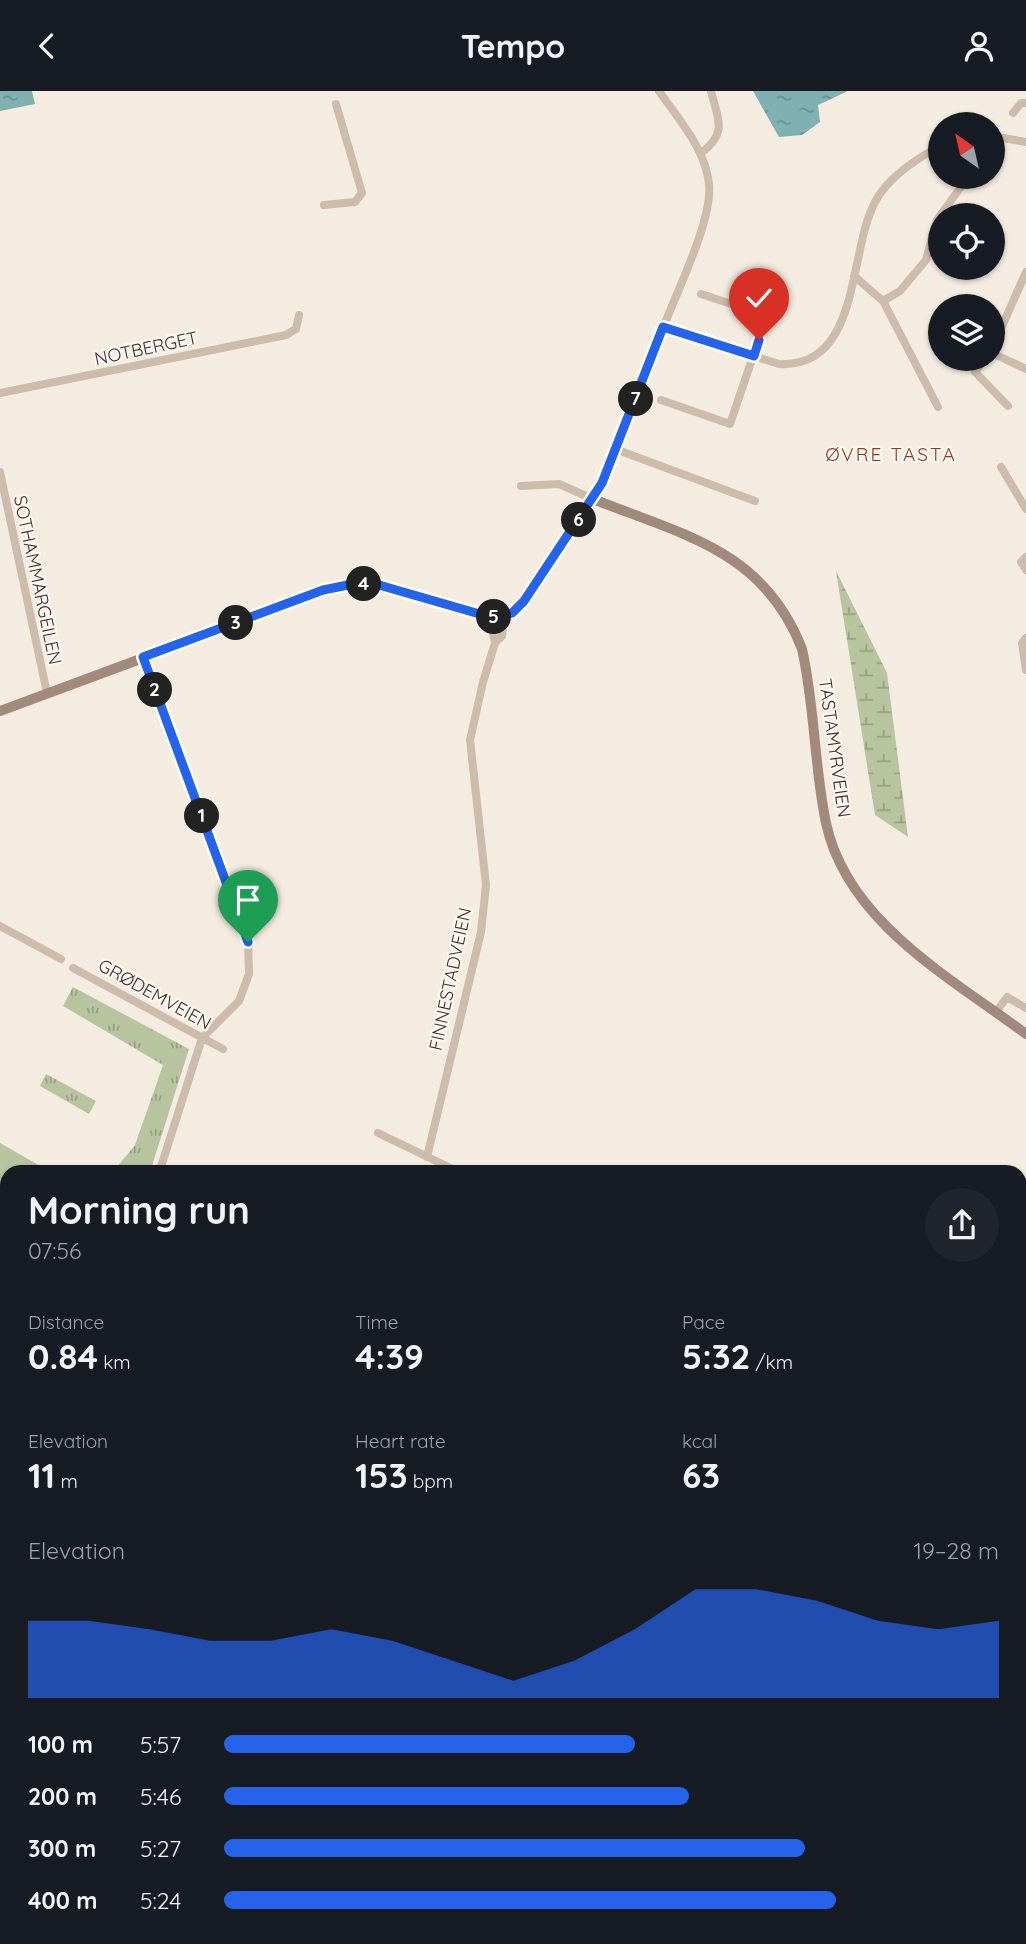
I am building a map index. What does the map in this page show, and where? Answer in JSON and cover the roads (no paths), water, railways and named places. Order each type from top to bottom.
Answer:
[{"type":"main road","name":"FINNESTADVEIEN","points":[[504,617],[524,601],[593,499]]},
{"type":"main road","name":"TASTAMYRVEIEN","points":[[593,499],[720,551],[764,583],[793,626],[802,649],[827,824],[837,854],[860,896],[884,925],[1026,1034]]},
{"type":"main road","points":[[0,711],[323,590],[353,584],[391,588],[490,617],[504,617]]},
{"type":"street","points":[[521,486],[559,484],[593,499],[663,327],[708,204],[709,186],[701,153],[659,91]]},
{"type":"street","points":[[701,153],[716,141],[720,129],[711,91]]},
{"type":"street","points":[[1013,113],[1023,102],[1026,103]]},
{"type":"street","points":[[324,205],[355,202],[362,193],[336,104]]},
{"type":"street","points":[[1005,138],[1026,142]]},
{"type":"street","points":[[663,327],[791,365],[813,357],[837,331],[854,277],[869,214],[876,198],[902,171],[928,154]]},
{"type":"street","points":[[883,301],[900,291],[926,260],[937,220],[959,189]]},
{"type":"street","points":[[1005,321],[1026,272]]},
{"type":"street","points":[[854,277],[883,301],[938,407]]},
{"type":"street","points":[[662,400],[730,424],[764,324],[762,315],[701,294]]},
{"type":"street","name":"NOTBERGET","points":[[0,393],[277,337],[296,328],[299,315]]},
{"type":"street","points":[[1005,358],[1026,369]]},
{"type":"street","points":[[976,371],[1008,406]]},
{"type":"street","points":[[615,449],[755,501]]},
{"type":"street","points":[[1001,467],[1026,509]]},
{"type":"street","name":"SOTHAMMARGEILEN","points":[[0,473],[47,693]]},
{"type":"street","points":[[1026,557],[1021,562],[1026,569]]},
{"type":"street","name":"FINNESTADVEIEN","points":[[427,1157],[481,932],[486,885],[470,740],[495,643],[490,617]]},
{"type":"street","name":"FINNESTADVEIEN","points":[[495,643],[502,636],[504,617]]},
{"type":"street","points":[[1026,638],[1022,643],[1026,670]]},
{"type":"street","points":[[143,657],[248,942],[249,974],[239,1001],[202,1038],[162,1165]]},
{"type":"street","points":[[0,926],[61,959]]},
{"type":"street","name":"GRØDEMVEIEN","points":[[73,968],[223,1049]]},
{"type":"street","points":[[996,1012],[1007,997],[1026,1008]]},
{"type":"street","points":[[378,1133],[427,1157],[436,1165]]},
{"type":"water","points":[[0,91],[32,91],[35,104],[0,111]]},
{"type":"water","points":[[753,91],[848,91],[818,105],[820,122],[802,135],[779,137]]},
{"type":"district","name":"ØVRE TASTA","points":[[891,454]]}]
